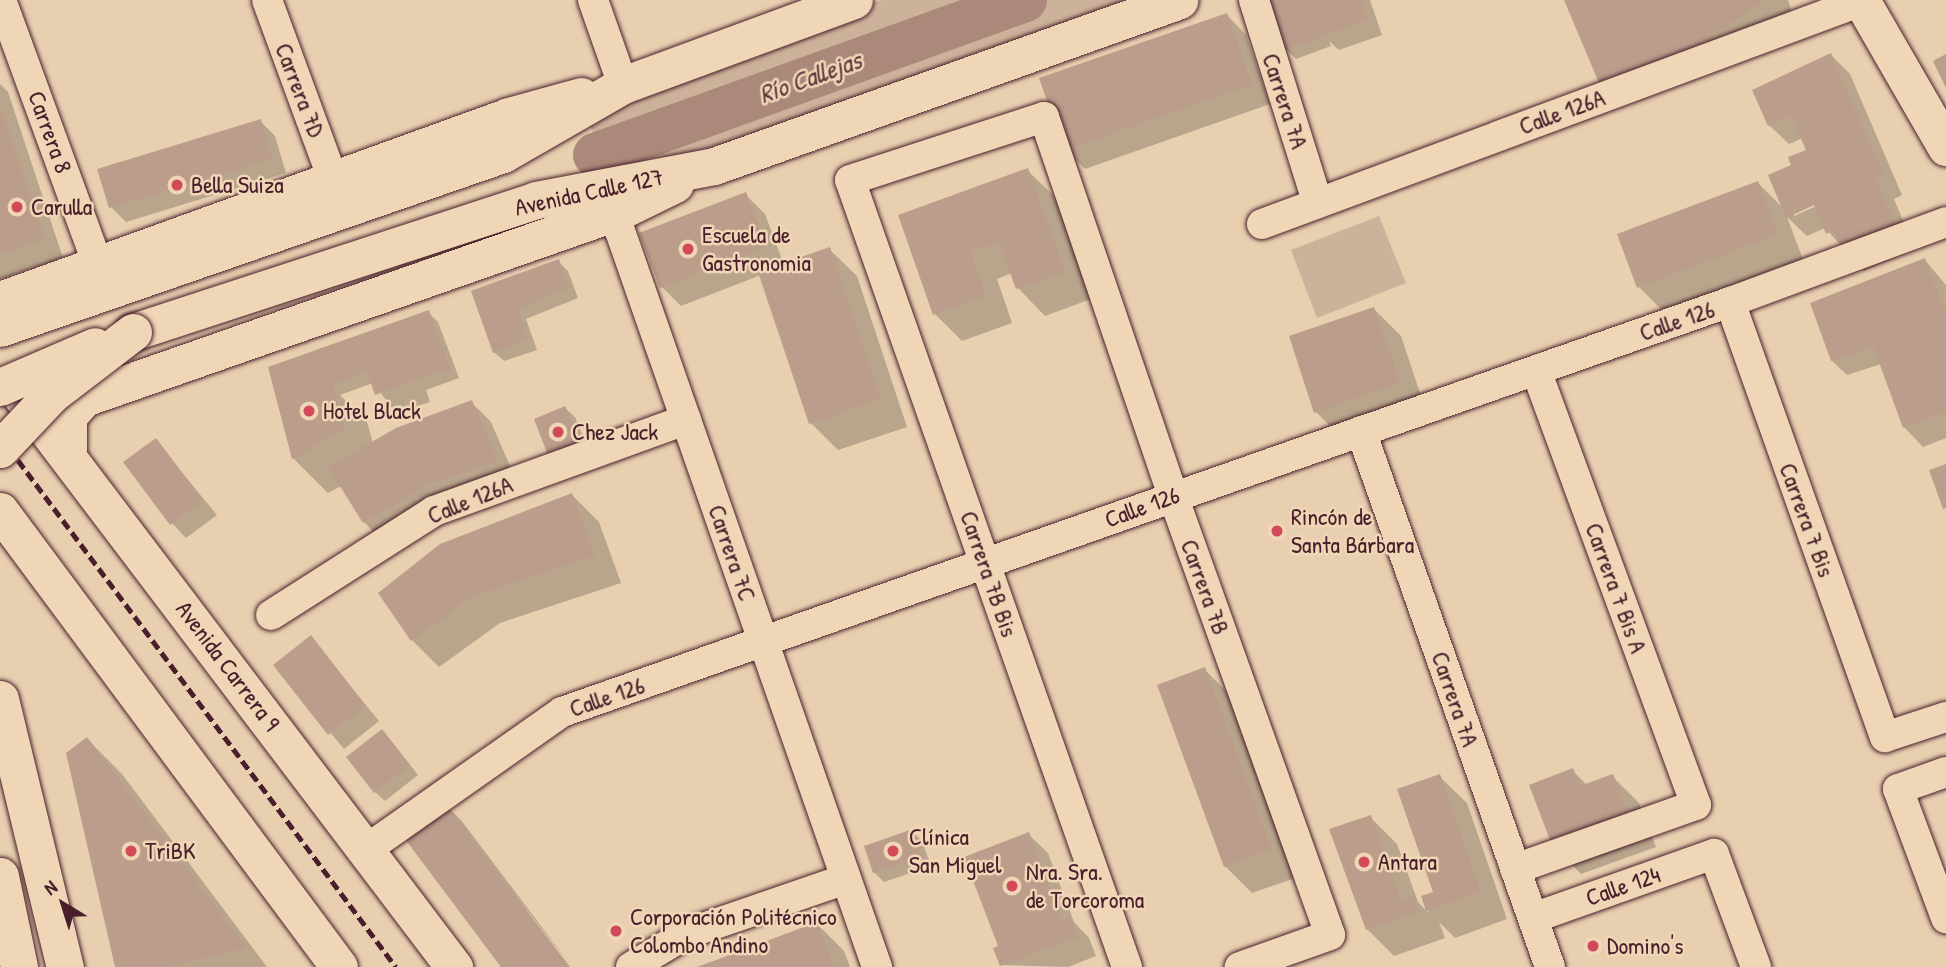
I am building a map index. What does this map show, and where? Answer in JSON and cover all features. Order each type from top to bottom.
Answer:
[{"type":"main road","points":[[0,300],[509,116],[623,85],[854,0]]},
{"type":"main road","name":"Avenida Calle 127","points":[[0,387],[133,332],[536,200],[714,166],[1179,0]]},
{"type":"main road","points":[[1862,1],[1946,147]]},
{"type":"main road","points":[[0,328],[503,154],[623,85]]},
{"type":"main road","points":[[68,457],[68,416],[84,398],[608,214],[714,166]]},
{"type":"main road","points":[[0,449],[52,394],[133,332]]},
{"type":"main road","name":"Avenida Carrera 9","points":[[0,367],[454,967]]},
{"type":"main road","points":[[0,511],[339,967]]},
{"type":"main road","points":[[0,699],[65,967]]},
{"type":"main road","points":[[2,892],[19,967]]},
{"type":"street","name":"Carrera 8","points":[[1,0],[98,265]]},
{"type":"street","name":"Carrera 7D","points":[[267,0],[334,179]]},
{"type":"street","points":[[593,0],[623,85]]},
{"type":"street","name":"Carrera 7A","points":[[1254,0],[1317,201]]},
{"type":"street","name":"Calle 126A","points":[[1262,224],[1317,201],[1862,1]]},
{"type":"street","name":"Carrera 7B Bis","points":[[1044,117],[850,180],[1127,967]]},
{"type":"street","name":"Carrera 7B","points":[[1044,117],[1172,496],[1330,935],[1240,967]]},
{"type":"street","points":[[536,200],[586,201],[608,214]]},
{"type":"street","name":"Carrera 7C","points":[[608,214],[620,231],[877,967]]},
{"type":"street","name":"Calle 126","points":[[367,849],[562,712],[764,644],[1172,496],[1536,371],[1946,222]]},
{"type":"street","name":"Carrera 7 Bis","points":[[1730,302],[1885,737],[1946,717]]},
{"type":"street","name":"Carrera 7 Bis A","points":[[1516,869],[1696,805],[1536,371]]},
{"type":"street","name":"Calle 126A","points":[[271,615],[434,511],[686,420]]},
{"type":"street","name":"Carrera 7A","points":[[1361,430],[1550,967]]},
{"type":"street","points":[[1946,772],[1898,789],[1946,918]]},
{"type":"street","name":"Calle 124","points":[[1533,918],[1714,854],[1756,967]]},
{"type":"street","points":[[631,967],[686,934],[846,879]]},
{"type":"shaded area","points":[[881,0],[1143,0],[699,154],[604,162],[591,127],[638,98],[726,56]]},
{"type":"shaded area","points":[[1379,216],[1406,283],[1317,318],[1291,250]]},
{"type":"building","points":[[1267,0],[1361,0],[1368,20],[1284,50]]},
{"type":"building","points":[[1564,0],[1765,0],[1682,56],[1599,83]]},
{"type":"building","points":[[1227,13],[1252,85],[1064,150],[1039,78]]},
{"type":"building","points":[[1831,53],[1884,176],[1875,179],[1897,229],[1844,252],[1834,230],[1826,234],[1814,205],[1786,218],[1768,175],[1791,165],[1788,157],[1806,150],[1791,116],[1768,126],[1752,90]]},
{"type":"building","points":[[1946,54],[1946,88],[1933,61]]},
{"type":"building","name":"Carulla","points":[[0,105],[45,239],[0,254]]},
{"type":"building","points":[[261,119],[272,159],[109,208],[97,169]]},
{"type":"building","points":[[1028,168],[1065,272],[1016,289],[999,242],[971,252],[986,296],[933,315],[898,215]]},
{"type":"building","points":[[1758,181],[1778,234],[1637,288],[1617,234]]},
{"type":"building","points":[[746,192],[766,247],[660,288],[639,233]]},
{"type":"building","points":[[830,247],[881,399],[809,424],[758,272]]},
{"type":"building","points":[[1925,258],[1946,314],[1946,412],[1903,428],[1873,346],[1831,361],[1810,303]]},
{"type":"building","points":[[559,259],[569,288],[517,309],[528,340],[493,353],[471,291]]},
{"type":"building","points":[[1374,307],[1400,383],[1314,413],[1289,336]]},
{"type":"building","points":[[429,310],[450,368],[375,395],[367,372],[333,385],[345,429],[292,459],[268,367]]},
{"type":"building","points":[[472,400],[498,461],[426,486],[363,523],[328,467],[396,428]]},
{"type":"building","name":"Chez Jack","points":[[565,406],[582,444],[549,458],[534,419]]},
{"type":"building","points":[[156,438],[203,500],[170,525],[123,462]]},
{"type":"building","points":[[1946,464],[1946,508],[1943,509],[1929,470]]},
{"type":"building","points":[[572,493],[595,556],[472,597],[411,641],[378,593],[440,544]]},
{"type":"building","points":[[311,635],[366,706],[328,735],[273,665]]},
{"type":"building","points":[[1205,667],[1272,849],[1224,867],[1157,685]]},
{"type":"building","points":[[382,729],[410,765],[374,793],[346,757]]},
{"type":"building","name":"TriBK","points":[[87,737],[247,948],[166,967],[115,967],[66,753]]},
{"type":"building","points":[[1573,768],[1580,786],[1613,774],[1630,819],[1553,848],[1529,785]]},
{"type":"building","points":[[1440,774],[1481,892],[1426,911],[1421,896],[1433,892],[1397,789]]},
{"type":"building","points":[[442,799],[570,967],[501,967],[399,831]]},
{"type":"building","name":"Antara","points":[[1371,815],[1401,900],[1413,895],[1419,911],[1366,930],[1329,829]]},
{"type":"building","name":"Clínica San Miguel","points":[[913,829],[922,856],[873,873],[864,846]]},
{"type":"building","name":"Nra. Sra. de Torcoroma","points":[[1029,832],[1062,920],[1070,916],[1078,937],[1000,966],[993,948],[998,946],[964,857]]},
{"type":"building","points":[[817,922],[834,967],[697,967],[724,957]]},
{"type":"waterway","name":"Río Callejas","points":[[595,155],[1025,0]]},
{"type":"railway","points":[[0,436],[396,967]]},
{"type":"place","name":"Bella Suiza","points":[[177,185]]},
{"type":"place","name":"Carulla","points":[[17,207]]},
{"type":"place","name":"Escuela de Gastronomia","points":[[688,249]]},
{"type":"place","name":"Hotel Black","points":[[309,411]]},
{"type":"place","name":"Chez Jack","points":[[558,432]]},
{"type":"place","name":"Rincón de Santa Bárbara","points":[[1277,531]]},
{"type":"place","name":"TriBK","points":[[131,851]]},
{"type":"place","name":"Clínica San Miguel","points":[[893,851]]},
{"type":"place","name":"Antara","points":[[1364,862]]},
{"type":"place","name":"Nra. Sra. de Torcoroma","points":[[1012,886]]},
{"type":"place","name":"Corporación Politécnico Colombo Andino","points":[[616,931]]},
{"type":"place","name":"Domino's","points":[[1593,946]]}]
